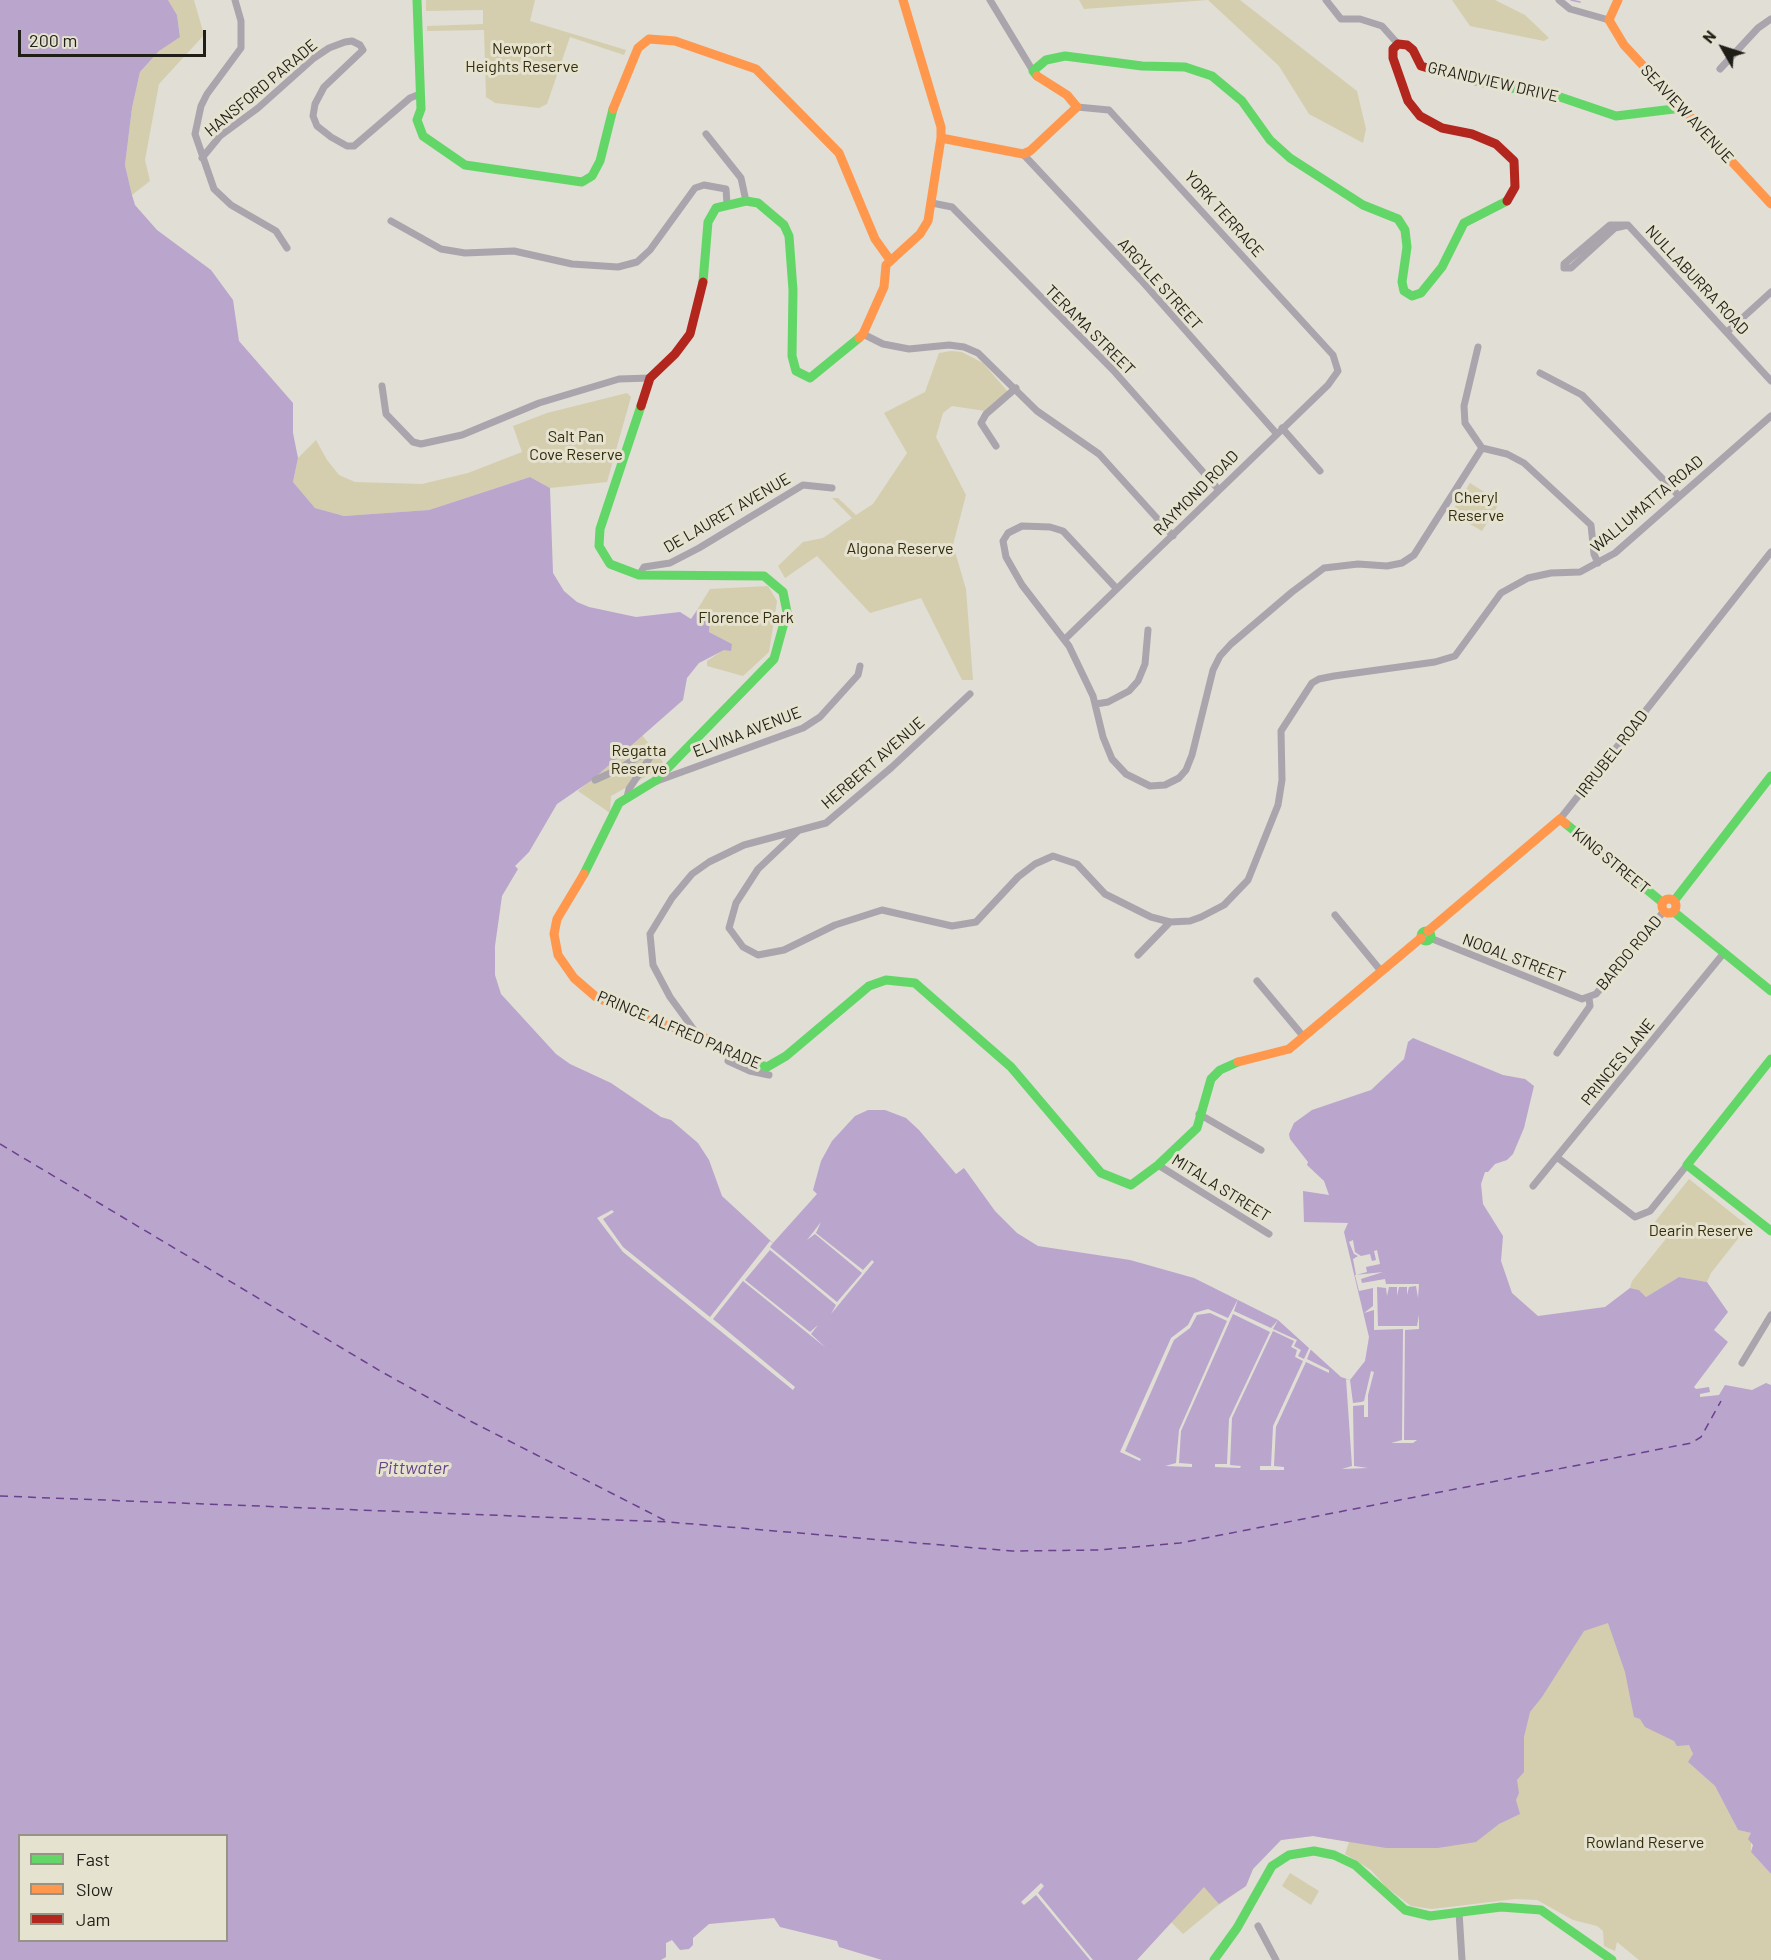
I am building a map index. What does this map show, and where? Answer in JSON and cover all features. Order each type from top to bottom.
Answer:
[{"type":"street","points":[[235,0],[242,21],[241,48],[201,106],[195,134],[214,189],[221,198],[276,231],[287,248]]},
{"type":"street","points":[[417,0],[421,109],[417,120],[423,136],[465,165],[582,182],[592,176],[600,161],[614,106],[635,56],[644,42],[658,38],[747,64],[764,75],[838,153],[875,239],[883,254],[890,260]]},
{"type":"street","points":[[382,386],[386,414],[413,442],[421,444],[462,435],[539,403],[619,379],[650,378],[675,354],[690,334],[703,284],[708,222],[716,208],[746,201],[762,206],[784,225],[789,236],[793,290],[792,356],[796,371],[810,378],[863,334],[884,287],[884,269],[890,260],[920,234],[928,221],[941,138],[940,127],[903,0]]},
{"type":"street","points":[[941,138],[1023,154],[1030,151],[1077,107],[1067,95],[1042,81],[1033,71],[990,0]]},
{"type":"street","points":[[1033,71],[1046,60],[1065,56],[1142,66],[1185,67],[1212,76],[1242,101],[1270,140],[1290,158],[1363,205],[1388,213],[1398,219],[1405,230],[1407,247],[1402,282],[1404,291],[1412,296],[1421,293],[1442,267],[1464,224],[1506,202],[1511,197],[1515,187],[1514,161],[1506,150],[1496,144],[1472,134],[1442,128],[1420,116],[1408,101],[1393,58],[1393,49],[1398,44],[1382,26],[1360,19],[1341,19],[1326,0]]},
{"type":"street","points":[[1559,0],[1570,9],[1610,20],[1618,0]]},
{"type":"street","points":[[1720,69],[1758,28],[1771,19]]},
{"type":"street","name":"SEAVIEW AVENUE","points":[[1610,20],[1624,45],[1771,204]]},
{"type":"street","name":"HANSFORD PARADE","points":[[202,158],[220,136],[258,108],[314,58],[328,48],[345,42],[352,40],[363,50],[324,87],[315,104],[313,116],[317,126],[331,137],[347,146],[354,146],[410,98],[420,94]]},
{"type":"street","name":"GRANDVIEW DRIVE","points":[[1398,44],[1407,45],[1421,66],[1479,81],[1560,97],[1617,116],[1682,108]]},
{"type":"street","name":"YORK TERRACE","points":[[1077,107],[1109,110],[1215,224],[1338,363]]},
{"type":"street","points":[[706,134],[741,178],[746,201]]},
{"type":"street","name":"ARGYLE STREET","points":[[1023,154],[1279,430],[1320,471]]},
{"type":"street","points":[[391,221],[441,249],[465,253],[513,251],[572,264],[618,267],[637,262],[650,250],[695,188],[704,185],[726,189],[727,204]]},
{"type":"street","name":"TERAMA STREET","points":[[932,203],[952,207],[1113,370],[1219,490]]},
{"type":"street","name":"NULLABURRA ROAD","points":[[1628,225],[1615,228],[1571,268],[1564,268],[1564,264],[1610,225],[1628,225],[1771,381]]},
{"type":"street","points":[[1727,332],[1771,292]]},
{"type":"street","points":[[863,334],[884,344],[909,349],[949,345],[964,347],[990,362],[1037,411],[1099,454],[1173,536]]},
{"type":"street","points":[[1478,347],[1464,406],[1465,423],[1482,448],[1507,454],[1524,463],[1591,525],[1594,554],[1598,563]]},
{"type":"street","name":"RAYMOND ROAD","points":[[1065,639],[1279,430],[1328,386],[1338,371],[1338,363]]},
{"type":"street","points":[[1540,373],[1582,395],[1679,496]]},
{"type":"street","name":"PRINCE ALFRED PARADE","points":[[650,378],[600,529],[599,546],[610,564],[639,575],[764,576],[783,592],[787,612],[774,659],[655,781],[618,803],[557,919],[554,934],[557,952],[574,978],[596,997],[645,1020],[697,1034],[746,1060],[767,1067],[786,1056],[869,986],[886,980],[915,983],[1011,1067],[1101,1173],[1131,1185]]},
{"type":"street","points":[[996,446],[981,423],[986,414],[1016,388]]},
{"type":"street","name":"WALLUMATTA ROAD","points":[[797,832],[758,869],[736,903],[729,928],[743,947],[758,955],[784,950],[835,925],[882,910],[952,926],[976,922],[1018,877],[1035,864],[1053,856],[1077,864],[1105,894],[1152,917],[1170,922],[1190,921],[1224,905],[1248,880],[1278,805],[1282,780],[1281,731],[1312,683],[1327,677],[1451,658],[1501,593],[1528,578],[1551,573],[1580,572],[1615,553],[1771,416]]},
{"type":"street","points":[[1117,589],[1063,531],[1050,527],[1022,526],[1008,533],[1003,541],[1011,566],[1022,585],[1065,639],[1096,704],[1103,737],[1112,759],[1126,774],[1150,786],[1165,785],[1179,778],[1186,770],[1192,755],[1213,670],[1220,656],[1292,591],[1324,568],[1358,564],[1387,566],[1402,563],[1414,555],[1482,448]]},
{"type":"street","name":"DE LAURET AVENUE","points":[[639,575],[644,567],[670,563],[690,553],[803,485],[832,488]]},
{"type":"street","name":"IRRUBEL ROAD","points":[[1131,1185],[1158,1165],[1197,1128],[1199,1114],[1211,1079],[1220,1070],[1232,1063],[1289,1049],[1381,970],[1426,936],[1560,819],[1771,552]]},
{"type":"street","points":[[1096,704],[1108,702],[1129,691],[1138,681],[1145,664],[1148,630]]},
{"type":"street","name":"ELVINA AVENUE","points":[[655,781],[803,728],[820,717],[858,675],[860,666]]},
{"type":"street","name":"HERBERT AVENUE","points":[[697,1034],[670,997],[653,965],[650,934],[672,898],[692,874],[709,862],[753,842],[826,823],[892,767],[970,694]]},
{"type":"street","points":[[595,780],[649,753],[649,759],[629,789],[627,796]]},
{"type":"street","name":"BARDO ROAD","points":[[1557,1053],[1590,1006],[1588,998],[1596,994],[1667,908],[1669,899],[1674,901],[1771,776]]},
{"type":"street","name":"KING STREET","points":[[1560,819],[1771,991]]},
{"type":"street","points":[[1335,915],[1381,970]]},
{"type":"street","points":[[1138,955],[1170,922]]},
{"type":"street","name":"NOOAL STREET","points":[[1426,936],[1582,999],[1588,998]]},
{"type":"street","name":"PRINCES LANE","points":[[1533,1186],[1723,954]]},
{"type":"street","points":[[1257,981],[1304,1036]]},
{"type":"street","points":[[1558,1158],[1627,1213],[1635,1217],[1650,1211],[1771,1059]]},
{"type":"street","points":[[728,1061],[739,1068],[769,1075]]},
{"type":"street","points":[[1199,1114],[1261,1150]]},
{"type":"street","name":"MITALA STREET","points":[[1158,1165],[1269,1234]]},
{"type":"street","points":[[1687,1165],[1771,1231]]},
{"type":"street","points":[[1742,1363],[1771,1315]]},
{"type":"street","points":[[1214,1960],[1237,1928],[1272,1866],[1283,1857],[1295,1853],[1320,1852],[1347,1861],[1361,1869],[1391,1900],[1413,1912],[1437,1916],[1501,1907],[1541,1910],[1608,1959]]},
{"type":"street","points":[[1459,1912],[1462,1960]]},
{"type":"street","points":[[1258,1926],[1276,1960]]},
{"type":"green space","points":[[168,0],[194,0],[204,35],[159,84],[145,160],[150,181],[132,195],[125,165],[132,108],[140,72],[159,51],[180,36],[177,15]]},
{"type":"green space","name":"Newport Heights Reserve","points":[[426,0],[535,0],[530,21],[626,50],[624,55],[570,37],[547,104],[539,108],[495,103],[486,97],[484,30],[427,31],[427,26],[483,24],[483,10],[426,11]]},
{"type":"green space","points":[[1079,0],[1208,0],[1084,9]]},
{"type":"green space","points":[[1208,0],[1240,0],[1357,91],[1366,129],[1363,143],[1309,114],[1279,66]]},
{"type":"green space","points":[[1452,0],[1495,0],[1525,15],[1549,38],[1544,41],[1470,26]]},
{"type":"green space","name":"Algona Reserve","points":[[962,352],[983,363],[1008,392],[985,411],[952,406],[943,413],[936,437],[966,495],[953,545],[966,589],[973,680],[962,680],[921,598],[870,613],[817,556],[785,578],[778,566],[803,542],[823,538],[852,518],[832,498],[838,498],[856,515],[873,504],[907,453],[884,413],[925,392],[939,353]]},
{"type":"green space","name":"Salt Pan Cove Reserve","points":[[627,393],[631,397],[607,482],[550,488],[530,477],[429,510],[344,516],[315,508],[293,482],[298,458],[316,440],[339,475],[355,482],[422,484],[468,473],[522,452],[513,426],[547,413]]},
{"type":"green space","name":"Cheryl Reserve","points":[[1470,483],[1500,502],[1482,531],[1451,513]]},
{"type":"green space","name":"Florence Park","points":[[768,586],[777,601],[769,652],[743,676],[707,666],[707,661],[732,644],[709,632],[710,618],[697,610],[710,589]]},
{"type":"green space","name":"Regatta Reserve","points":[[642,735],[663,762],[654,772],[611,796],[610,813],[578,791]]},
{"type":"green space","name":"Dearin Reserve","points":[[1689,1179],[1748,1226],[1711,1273],[1707,1282],[1679,1277],[1646,1297],[1639,1290],[1630,1288],[1632,1281],[1669,1235],[1654,1223]]},
{"type":"green space","name":"Rowland Reserve","points":[[1628,1567],[1692,1751],[1693,1756],[1688,1762],[1715,1786],[1738,1830],[1751,1833],[1751,1852],[1771,1874],[1771,1960],[1639,1960],[1617,1942],[1615,1951],[1604,1946],[1603,1931],[1597,1926],[1573,1920],[1537,1900],[1515,1899],[1432,1909],[1411,1906],[1386,1887],[1371,1870],[1345,1854],[1349,1842],[1313,1836],[1281,1840],[1253,1869],[1246,1886],[1183,1934],[1170,1921],[1193,1898],[1190,1890]]},
{"type":"green space","points":[[1290,1873],[1319,1891],[1311,1905],[1282,1886]]},
{"type":"water","name":"Pittwater","points":[[0,0],[168,0],[177,15],[180,37],[159,51],[140,72],[132,108],[125,165],[132,195],[135,205],[157,230],[211,270],[233,300],[239,341],[293,403],[293,433],[298,458],[293,482],[315,508],[344,516],[429,510],[530,477],[550,488],[553,573],[564,591],[577,602],[589,607],[636,617],[680,612],[691,619],[697,610],[710,618],[709,632],[732,644],[731,651],[724,650],[699,663],[687,678],[683,700],[592,780],[557,804],[529,852],[515,866],[518,869],[502,896],[495,946],[495,975],[501,994],[556,1054],[570,1064],[611,1083],[661,1117],[671,1120],[698,1143],[709,1160],[722,1196],[773,1243],[817,1194],[813,1190],[821,1161],[832,1141],[855,1116],[868,1110],[885,1110],[906,1118],[956,1174],[964,1168],[995,1211],[1017,1233],[1038,1246],[1130,1260],[1194,1278],[1278,1320],[1341,1377],[1350,1380],[1365,1361],[1369,1337],[1344,1232],[1348,1223],[1304,1222],[1303,1191],[1329,1195],[1324,1181],[1307,1165],[1308,1162],[1290,1139],[1289,1134],[1294,1123],[1312,1110],[1371,1090],[1404,1059],[1408,1042],[1413,1038],[1503,1075],[1525,1079],[1534,1086],[1524,1128],[1513,1154],[1507,1160],[1495,1164],[1488,1172],[1485,1172],[1481,1184],[1483,1204],[1503,1236],[1501,1261],[1512,1293],[1538,1316],[1605,1307],[1630,1288],[1639,1290],[1646,1297],[1679,1277],[1707,1282],[1728,1312],[1714,1330],[1728,1342],[1694,1387],[1696,1389],[1709,1387],[1710,1392],[1700,1394],[1700,1397],[1719,1395],[1725,1385],[1752,1390],[1766,1383],[1771,1385],[1771,1874],[1751,1852],[1753,1845],[1748,1839],[1751,1833],[1738,1830],[1715,1786],[1688,1762],[1693,1754],[1689,1745],[1677,1746],[1674,1741],[1645,1727],[1640,1719],[1634,1717],[1625,1672],[1608,1623],[1584,1631],[1530,1712],[1524,1737],[1524,1772],[1517,1780],[1519,1793],[1516,1800],[1520,1814],[1499,1824],[1476,1842],[1438,1848],[1386,1848],[1313,1836],[1281,1840],[1253,1869],[1246,1886],[1219,1904],[1204,1887],[1137,1960],[882,1960],[839,1947],[837,1941],[780,1927],[774,1918],[709,1924],[693,1938],[693,1945],[689,1949],[680,1950],[672,1940],[666,1943],[666,1957],[661,1960],[0,1960]]},
{"type":"pier","points":[[612,1210],[614,1212],[603,1219],[623,1247],[710,1317],[770,1241],[773,1243],[770,1247],[837,1302],[862,1273],[815,1234],[807,1240],[821,1222],[816,1233],[863,1270],[872,1260],[874,1262],[831,1314],[836,1305],[770,1250],[745,1280],[810,1332],[818,1325],[811,1334],[826,1348],[743,1281],[713,1319],[795,1387],[793,1390],[623,1252],[597,1218]]},
{"type":"pier","points":[[1353,1240],[1355,1252],[1361,1256],[1370,1254],[1372,1261],[1376,1260],[1374,1251],[1377,1250],[1380,1264],[1366,1267],[1367,1272],[1356,1275],[1353,1259],[1358,1256],[1354,1254],[1349,1242]]},
{"type":"pier","points":[[1383,1272],[1361,1279],[1362,1283],[1385,1279],[1386,1284],[1419,1284],[1418,1298],[1416,1286],[1409,1287],[1407,1295],[1407,1287],[1399,1287],[1397,1296],[1397,1287],[1389,1287],[1387,1296],[1386,1288],[1377,1287],[1378,1326],[1417,1326],[1419,1315],[1419,1329],[1405,1330],[1404,1440],[1417,1440],[1413,1443],[1391,1443],[1402,1440],[1403,1329],[1374,1330],[1374,1310],[1364,1313],[1373,1306],[1373,1288],[1359,1291],[1355,1275]]},
{"type":"pier","points":[[1238,1299],[1234,1311],[1271,1328],[1278,1320],[1273,1329],[1297,1340],[1294,1346],[1301,1350],[1298,1356],[1304,1359],[1309,1348],[1311,1349],[1307,1359],[1329,1370],[1329,1373],[1306,1362],[1276,1427],[1274,1466],[1284,1467],[1284,1470],[1260,1470],[1260,1466],[1271,1466],[1273,1426],[1303,1361],[1295,1357],[1297,1350],[1291,1347],[1294,1341],[1273,1331],[1232,1418],[1230,1465],[1241,1466],[1240,1468],[1215,1467],[1215,1464],[1227,1464],[1229,1419],[1270,1332],[1233,1314],[1181,1431],[1179,1463],[1192,1464],[1192,1467],[1165,1466],[1176,1463],[1179,1430],[1227,1321],[1210,1313],[1197,1315],[1190,1328],[1174,1340],[1125,1451],[1141,1459],[1140,1461],[1120,1452],[1171,1338],[1188,1325],[1194,1313],[1208,1309],[1228,1318]]},
{"type":"pier","points":[[1371,1371],[1374,1372],[1368,1395],[1368,1417],[1364,1417],[1364,1405],[1353,1406],[1354,1466],[1368,1468],[1342,1469],[1352,1466],[1346,1379],[1350,1380],[1353,1403],[1361,1402],[1364,1401]]},
{"type":"pier","points":[[1041,1883],[1044,1886],[1038,1893],[1093,1960],[1090,1960],[1036,1895],[1024,1905],[1021,1902]]},
{"type":"waterway","points":[[1571,0],[1580,2]]},
{"type":"ferry route","points":[[0,1144],[382,1372],[474,1423],[668,1522]]},
{"type":"ferry route","points":[[0,1496],[669,1522],[1012,1551],[1099,1550],[1180,1543],[1691,1443],[1701,1437],[1721,1401]]},
{"type":"traffic: fast","points":[[417,0],[421,109],[417,120],[423,136],[465,165],[582,182],[592,176],[600,161],[613,109]]},
{"type":"traffic: fast","points":[[1037,76],[1033,71],[1046,60],[1065,56],[1142,66],[1185,67],[1212,76],[1242,101],[1270,140],[1290,158],[1363,205],[1398,219],[1405,230],[1407,247],[1402,282],[1404,291],[1412,296],[1421,293],[1442,267],[1464,223],[1507,201]]},
{"type":"traffic: fast","points":[[1431,69],[1479,82],[1560,97],[1616,116],[1682,108]]},
{"type":"traffic: fast","points":[[703,282],[708,222],[716,208],[746,201],[758,203],[784,225],[789,236],[793,290],[792,356],[796,371],[810,378],[859,338]]},
{"type":"traffic: fast","points":[[584,874],[619,803],[655,781],[774,659],[787,612],[783,592],[764,576],[639,575],[610,564],[599,546],[600,529],[641,406]]},
{"type":"traffic: fast","points":[[1674,901],[1771,776]]},
{"type":"traffic: fast","points":[[1566,824],[1662,902]]},
{"type":"traffic: fast","points":[[1674,912],[1771,991]]},
{"type":"traffic: fast","points":[[1426,931],[1431,936],[1426,941],[1421,936],[1426,931]]},
{"type":"traffic: fast","points":[[713,1042],[746,1060],[767,1067],[786,1056],[869,986],[886,980],[915,983],[1011,1067],[1101,1173],[1131,1185],[1158,1165],[1197,1128],[1211,1079],[1220,1070],[1238,1062]]},
{"type":"traffic: fast","points":[[1771,1059],[1687,1165],[1771,1231]]},
{"type":"traffic: fast","points":[[1214,1960],[1237,1928],[1272,1866],[1289,1855],[1314,1851],[1334,1855],[1355,1865],[1405,1910],[1430,1916],[1501,1907],[1541,1910],[1612,1960]]},
{"type":"traffic: slow","points":[[859,338],[863,334],[884,287],[886,265],[920,234],[928,221],[941,138],[941,127],[903,0]]},
{"type":"traffic: slow","points":[[1618,0],[1609,20],[1624,45],[1771,204]]},
{"type":"traffic: slow","points":[[613,109],[638,48],[649,39],[675,41],[756,69],[839,153],[875,239],[890,260]]},
{"type":"traffic: slow","points":[[941,138],[1023,154],[1030,151],[1077,107],[1067,95],[1037,76]]},
{"type":"traffic: slow","points":[[1428,931],[1560,819],[1566,824]]},
{"type":"traffic: slow","points":[[584,874],[557,919],[554,934],[558,955],[574,978],[596,997],[645,1019],[697,1034],[713,1042]]},
{"type":"traffic: slow","points":[[1666,899],[1672,899],[1676,906],[1672,913],[1666,913],[1662,909],[1662,903],[1666,899]]},
{"type":"traffic: slow","points":[[1238,1062],[1289,1049],[1421,938]]},
{"type":"traffic: jam","points":[[1431,69],[1421,66],[1413,50],[1407,45],[1398,44],[1393,49],[1393,58],[1408,101],[1420,116],[1442,128],[1472,134],[1496,144],[1514,161],[1515,187],[1507,201]]},
{"type":"traffic: jam","points":[[641,406],[650,378],[675,354],[690,334],[703,282]]}]
